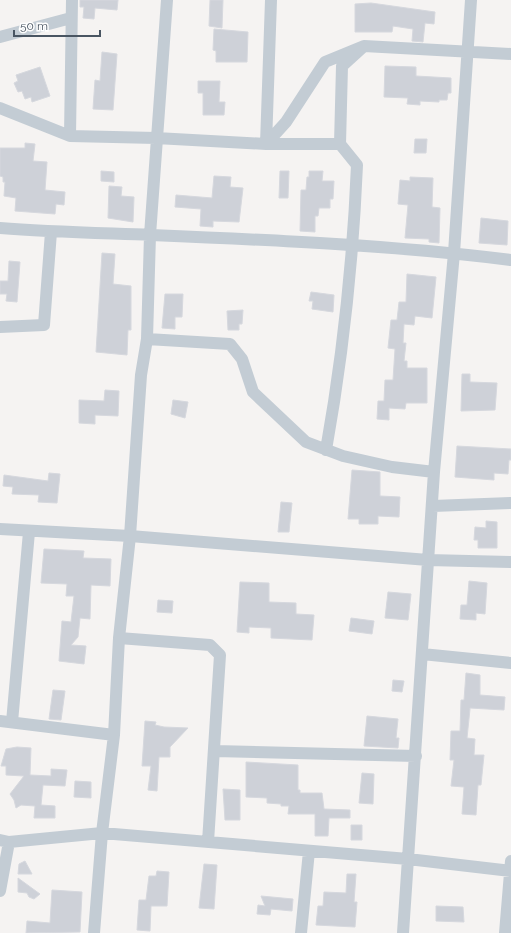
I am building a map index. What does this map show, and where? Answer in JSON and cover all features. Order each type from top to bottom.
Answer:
[{"type":"street","points":[[70,136],[72,0]]},
{"type":"street","points":[[94,933],[102,833],[114,735],[119,638],[130,536],[141,376],[147,339],[150,235],[167,0]]},
{"type":"street","points":[[266,144],[271,0]]},
{"type":"street","points":[[403,933],[428,560],[433,506],[434,472],[454,253],[471,0]]},
{"type":"street","points":[[0,38],[71,18]]},
{"type":"street","points":[[266,144],[286,122],[325,62],[364,46],[511,54]]},
{"type":"street","points":[[326,450],[335,399],[354,244],[357,165],[340,144],[342,66],[364,46]]},
{"type":"street","points":[[0,108],[70,136],[156,138],[266,144],[340,144]]},
{"type":"street","points":[[0,228],[51,232],[354,244],[511,260]]},
{"type":"street","points":[[0,327],[44,325],[51,232]]},
{"type":"street","points":[[147,339],[230,344],[242,359],[253,392],[306,442],[326,450],[392,467],[434,472]]},
{"type":"street","points":[[433,506],[511,503]]},
{"type":"street","points":[[0,529],[29,532],[130,536],[428,560],[511,562]]},
{"type":"street","points":[[29,532],[6,722],[114,735]]},
{"type":"street","points":[[119,638],[210,645],[218,651],[221,659],[208,842]]},
{"type":"street","points":[[422,654],[511,663]]},
{"type":"street","points":[[215,751],[416,756]]},
{"type":"street","points":[[0,891],[5,841],[102,833],[511,868],[505,933]]},
{"type":"street","points":[[301,933],[309,851]]},
{"type":"building","points":[[80,0],[118,0],[117,10],[95,8],[94,19],[83,18],[84,7],[80,7]]},
{"type":"building","points":[[210,0],[223,0],[222,28],[209,26]]},
{"type":"building","points":[[371,3],[435,12],[434,24],[425,23],[423,42],[412,41],[413,29],[393,26],[392,32],[355,32],[355,4]]},
{"type":"building","points":[[214,29],[248,32],[247,62],[216,62],[216,51],[213,50]]},
{"type":"building","points":[[102,52],[117,54],[113,110],[93,109],[95,80],[100,81]]},
{"type":"building","points":[[385,66],[416,67],[416,76],[451,78],[451,93],[448,93],[447,100],[439,100],[439,102],[420,101],[420,105],[407,104],[408,98],[384,97]]},
{"type":"building","points":[[40,67],[50,96],[32,102],[31,97],[25,99],[22,91],[18,92],[14,83],[18,81],[16,75]]},
{"type":"building","points":[[198,81],[220,81],[219,102],[225,102],[224,115],[203,115],[203,93],[198,93]]},
{"type":"building","points":[[415,139],[427,139],[426,153],[414,153]]},
{"type":"building","points":[[25,143],[35,144],[33,161],[47,162],[45,190],[65,192],[64,205],[56,204],[55,214],[15,211],[16,198],[4,196],[5,182],[3,182],[3,177],[0,176],[0,148],[25,148]]},
{"type":"building","points":[[101,171],[114,172],[114,182],[101,181]]},
{"type":"building","points":[[280,171],[289,171],[288,198],[279,198]]},
{"type":"building","points":[[309,171],[323,171],[322,181],[334,181],[333,199],[330,199],[330,208],[319,208],[318,216],[315,216],[315,232],[300,231],[301,190],[306,190]]},
{"type":"building","points":[[214,176],[231,177],[230,187],[243,188],[239,222],[213,221],[213,227],[200,226],[201,209],[175,207],[176,195],[212,198]]},
{"type":"building","points":[[410,177],[433,178],[432,207],[440,208],[439,243],[429,242],[429,239],[405,238],[408,205],[398,204],[400,180],[410,181]]},
{"type":"building","points":[[109,186],[122,187],[121,196],[134,197],[133,222],[108,218]]},
{"type":"building","points":[[481,218],[508,221],[507,245],[479,243]]},
{"type":"building","points":[[102,253],[115,254],[113,284],[131,286],[131,330],[128,330],[127,355],[96,352]]},
{"type":"building","points":[[9,261],[20,262],[17,302],[6,301],[7,294],[0,294],[0,281],[8,281]]},
{"type":"building","points":[[407,274],[436,277],[432,318],[415,316],[414,325],[404,324],[403,343],[406,343],[404,361],[407,361],[407,368],[427,368],[427,403],[406,403],[405,409],[389,408],[389,420],[377,419],[378,401],[384,401],[385,380],[393,380],[395,349],[388,348],[391,320],[397,320],[399,302],[406,302]]},
{"type":"building","points":[[311,292],[334,295],[333,312],[312,309],[313,301],[309,301]]},
{"type":"building","points":[[165,294],[183,294],[182,317],[175,317],[175,329],[162,328]]},
{"type":"building","points":[[243,310],[242,324],[239,324],[239,330],[228,330],[227,311]]},
{"type":"building","points":[[462,374],[470,374],[470,382],[497,383],[495,410],[461,411]]},
{"type":"building","points":[[105,390],[119,391],[118,416],[95,415],[95,424],[79,423],[79,400],[104,401]]},
{"type":"building","points":[[173,400],[188,402],[185,418],[171,414]]},
{"type":"building","points":[[457,446],[511,449],[511,460],[509,460],[508,474],[494,473],[494,480],[455,477]]},
{"type":"building","points":[[352,470],[380,472],[380,496],[400,497],[399,517],[378,516],[378,524],[359,524],[359,519],[348,519]]},
{"type":"building","points":[[49,473],[60,474],[57,503],[38,502],[39,495],[12,494],[13,487],[3,486],[4,475],[48,481]]},
{"type":"building","points":[[281,502],[292,503],[289,532],[278,532]]},
{"type":"building","points":[[486,521],[497,522],[497,548],[478,548],[478,540],[474,540],[475,527],[486,528]]},
{"type":"building","points":[[44,549],[84,551],[83,558],[111,559],[110,586],[91,585],[90,619],[80,618],[78,637],[71,645],[86,646],[84,664],[59,661],[62,621],[71,622],[74,596],[66,596],[67,584],[41,583]]},
{"type":"building","points":[[469,581],[487,583],[485,614],[476,613],[476,620],[460,619],[461,605],[467,605]]},
{"type":"building","points":[[240,582],[269,583],[269,602],[296,603],[296,614],[314,615],[312,640],[271,638],[271,628],[249,627],[249,633],[237,632]]},
{"type":"building","points":[[388,592],[411,594],[408,620],[385,618]]},
{"type":"building","points":[[158,600],[173,601],[172,613],[157,612]]},
{"type":"building","points":[[351,618],[374,621],[372,634],[349,631]]},
{"type":"building","points":[[466,673],[480,675],[480,695],[505,697],[504,710],[470,708],[467,738],[475,739],[474,755],[484,755],[481,785],[478,785],[476,815],[462,814],[464,787],[451,786],[454,760],[450,760],[451,731],[460,731],[461,700],[464,700]]},
{"type":"building","points":[[393,680],[404,681],[402,692],[392,691]]},
{"type":"building","points":[[53,690],[65,691],[61,720],[49,719]]},
{"type":"building","points":[[367,716],[398,719],[396,738],[399,738],[398,748],[364,746]]},
{"type":"building","points":[[145,721],[156,722],[155,725],[164,727],[188,728],[170,747],[170,757],[159,757],[157,791],[148,790],[151,766],[142,766]]},
{"type":"building","points":[[17,747],[31,748],[30,775],[51,776],[51,769],[67,770],[65,786],[43,785],[41,805],[55,806],[55,818],[34,818],[35,806],[21,805],[16,808],[14,800],[10,794],[24,776],[6,775],[6,766],[1,766],[6,749]]},
{"type":"building","points":[[246,762],[298,765],[298,790],[300,790],[300,793],[322,793],[324,809],[350,810],[350,818],[329,818],[328,836],[315,836],[315,814],[288,814],[289,806],[267,803],[267,798],[246,797]]},
{"type":"building","points":[[362,773],[374,774],[373,804],[359,803]]},
{"type":"building","points":[[75,781],[91,782],[91,798],[74,797]]},
{"type":"building","points":[[223,789],[240,790],[240,820],[225,820]]},
{"type":"building","points":[[351,825],[362,825],[362,840],[351,840]]},
{"type":"building","points":[[25,861],[32,874],[18,874],[19,864]]},
{"type":"building","points":[[204,864],[217,865],[214,909],[199,908]]},
{"type":"building","points":[[157,871],[169,872],[167,906],[151,906],[150,931],[137,930],[139,900],[146,900],[149,876],[156,876]]},
{"type":"building","points":[[347,874],[356,874],[354,902],[357,902],[355,927],[316,925],[318,906],[323,906],[324,892],[346,893]]},
{"type":"building","points":[[18,878],[40,894],[34,899],[29,897],[27,893],[18,892]]},
{"type":"building","points":[[52,890],[82,892],[80,932],[26,933],[27,921],[50,923]]},
{"type":"building","points":[[261,896],[293,899],[292,911],[271,909],[270,915],[257,914],[258,905],[265,906]]},
{"type":"building","points":[[436,906],[463,907],[464,922],[436,921]]}]
